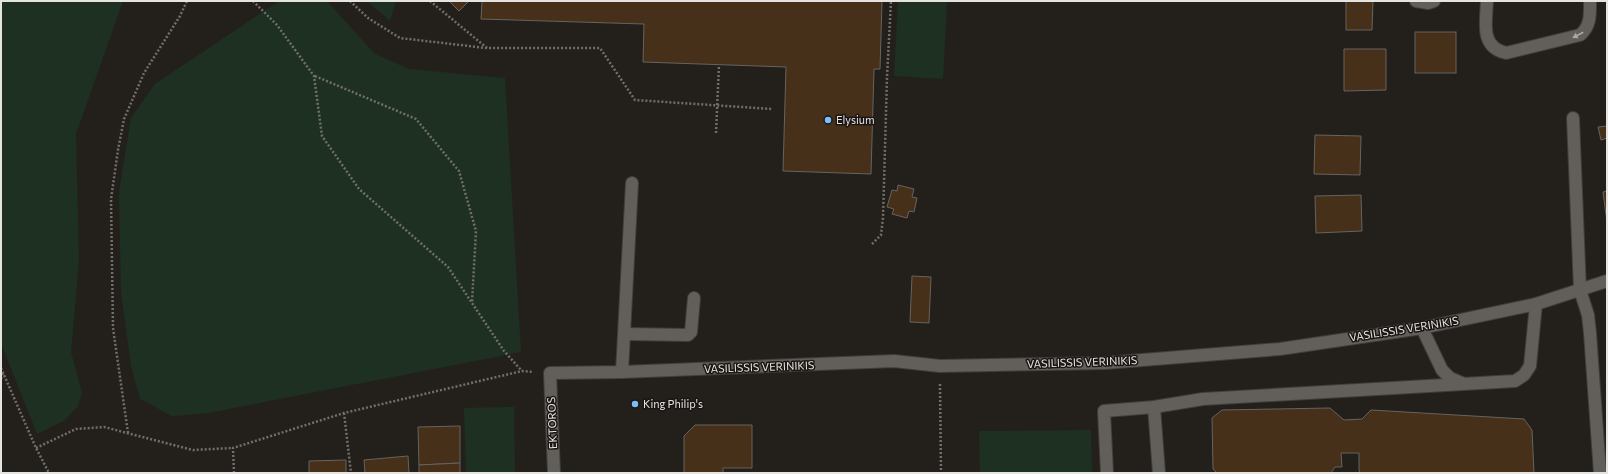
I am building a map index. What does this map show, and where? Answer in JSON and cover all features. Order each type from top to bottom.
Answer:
[{"type":"street","points":[[1416,1],[1428,3],[1434,1]]},
{"type":"street","points":[[1486,1],[1488,39],[1491,46],[1498,51],[1506,53],[1580,35],[1585,31],[1588,25],[1590,1]]},
{"type":"street","points":[[1573,118],[1580,290],[1588,315],[1590,333],[1600,473]]},
{"type":"street","points":[[622,372],[632,183]]},
{"type":"street","name":"VASILISSIS VERINIKIS","points":[[550,373],[622,372],[894,361],[940,366],[1105,363],[1280,349],[1422,328],[1536,304],[1607,281]]},
{"type":"street","points":[[625,334],[688,335],[691,332],[694,298]]},
{"type":"street","points":[[1107,473],[1104,411],[1154,408],[1203,399],[1515,381],[1524,375],[1530,366],[1536,304]]},
{"type":"street","points":[[1422,328],[1442,370],[1450,378],[1462,383]]},
{"type":"street","name":"EKTOROS","points":[[550,373],[554,473]]},
{"type":"street","points":[[1154,408],[1159,473]]},
{"type":"path","points":[[128,433],[113,328],[111,199],[124,119],[144,73],[180,16],[187,1]]},
{"type":"path","points":[[253,1],[277,25],[314,76],[322,136],[359,188],[448,267],[504,352],[522,371]]},
{"type":"path","points":[[350,1],[368,18],[400,38],[487,48],[600,48],[636,100],[717,107],[772,109]]},
{"type":"path","points":[[430,1],[487,48]]},
{"type":"path","points":[[872,244],[880,236],[883,218],[891,1]]},
{"type":"path","points":[[716,133],[719,65]]},
{"type":"path","points":[[314,76],[416,119],[459,171],[476,232],[472,302]]},
{"type":"path","points":[[940,366],[941,473]]},
{"type":"path","points":[[1,368],[36,448],[49,473]]},
{"type":"path","points":[[36,448],[76,429],[104,427],[193,450],[233,448],[344,413],[522,371],[550,373]]},
{"type":"path","points":[[1,379],[3,372]]},
{"type":"path","points":[[344,413],[351,473]]},
{"type":"path","points":[[233,448],[234,473]]},
{"type":"green space","points":[[1,1],[123,1],[76,134],[79,261],[71,352],[82,393],[78,406],[65,420],[37,434],[1,343]]},
{"type":"green space","points":[[279,1],[327,1],[375,54],[409,69],[505,78],[521,352],[208,413],[172,416],[140,399],[131,366],[121,292],[119,192],[131,118],[155,84]]},
{"type":"green space","points":[[367,1],[396,1],[390,21],[368,2]]},
{"type":"green space","points":[[898,1],[947,1],[943,79],[894,76]]},
{"type":"green space","points":[[514,407],[515,473],[466,473],[464,408]]},
{"type":"green space","points":[[1091,430],[1092,473],[980,473],[979,431]]},
{"type":"building","points":[[449,1],[469,1],[459,11]]},
{"type":"building","name":"Elysium","points":[[482,1],[882,1],[880,69],[874,69],[871,174],[783,171],[786,67],[643,62],[644,24],[481,19]]},
{"type":"building","points":[[1346,1],[1373,1],[1372,30],[1346,30]]},
{"type":"building","points":[[1415,32],[1456,32],[1456,73],[1415,73]]},
{"type":"building","points":[[1344,49],[1386,49],[1386,90],[1344,91]]},
{"type":"building","points":[[1607,126],[1607,138],[1601,140],[1598,127]]},
{"type":"building","points":[[1315,135],[1361,136],[1360,175],[1314,174]]},
{"type":"building","points":[[898,185],[914,189],[912,197],[917,198],[914,212],[909,211],[907,218],[892,214],[894,209],[887,207],[892,190],[897,191]]},
{"type":"building","points":[[1607,191],[1607,222],[1603,192]]},
{"type":"building","points":[[1361,195],[1362,231],[1316,233],[1315,196]]},
{"type":"building","points":[[912,276],[931,277],[929,323],[910,322]]},
{"type":"building","points":[[1330,408],[1344,420],[1362,419],[1371,410],[1524,419],[1532,430],[1534,473],[1361,473],[1359,471],[1359,453],[1341,453],[1342,467],[1335,467],[1331,473],[1217,473],[1213,469],[1212,418],[1222,410]]},
{"type":"building","points":[[695,425],[752,425],[752,468],[723,468],[723,473],[684,473],[684,436]]},
{"type":"building","points":[[460,426],[460,463],[419,465],[418,427]]},
{"type":"building","points":[[408,456],[409,473],[365,473],[364,460]]},
{"type":"building","points":[[346,460],[346,473],[309,473],[309,461]]},
{"type":"building","points":[[460,463],[460,473],[419,473],[419,465]]},
{"type":"place","name":"Elysium","points":[[828,120]]},
{"type":"place","name":"King Philip's","points":[[635,404]]}]
